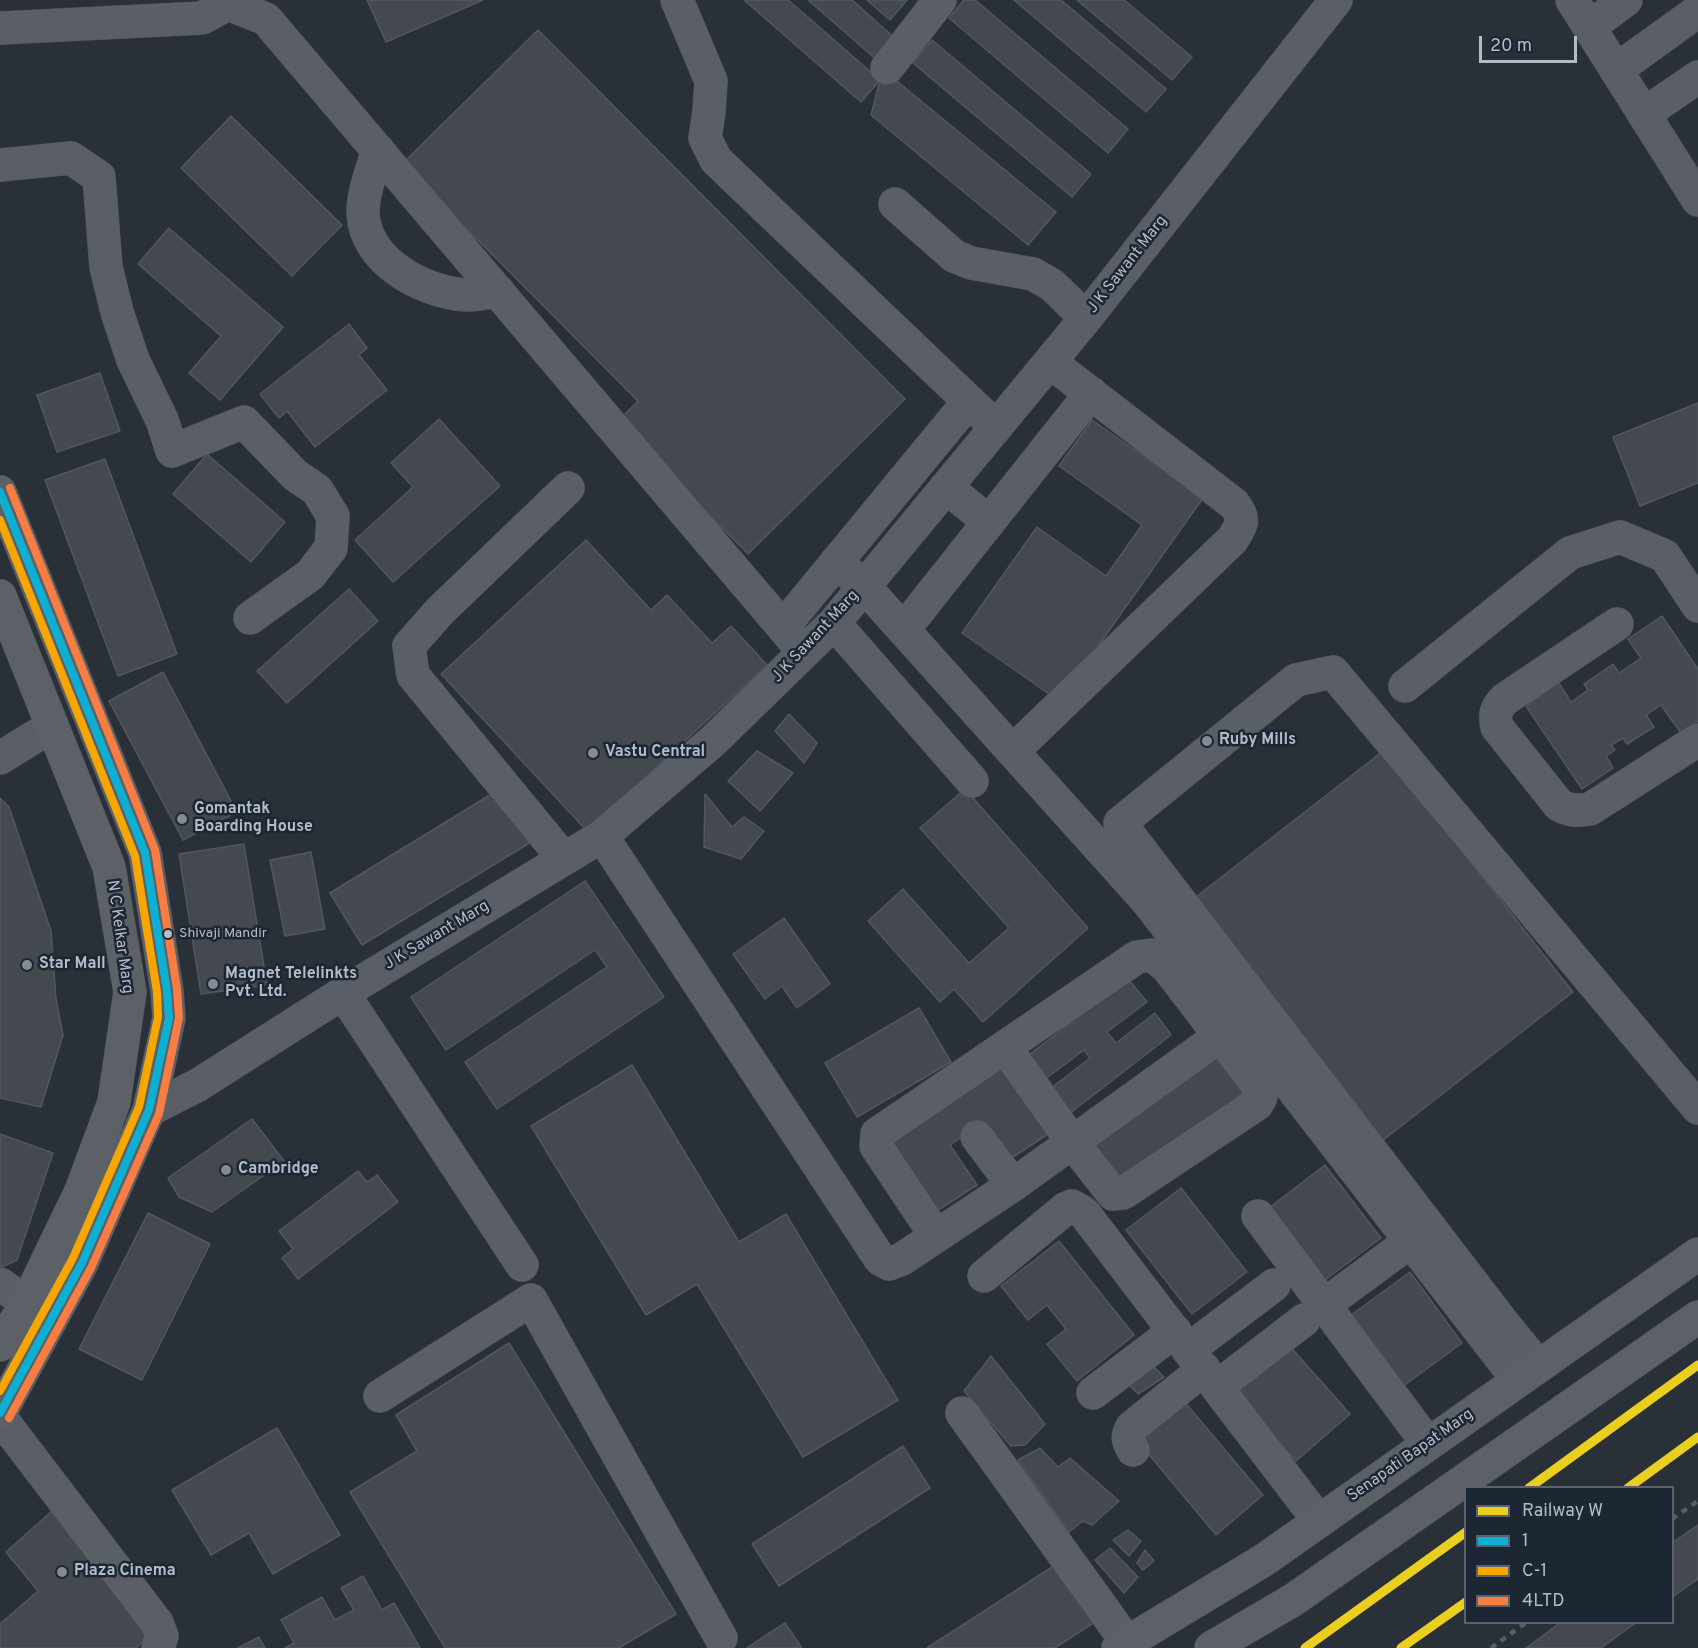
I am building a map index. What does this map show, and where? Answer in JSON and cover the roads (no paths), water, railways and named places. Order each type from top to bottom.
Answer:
[{"type":"main road","points":[[0,492],[144,853],[166,991],[168,1018],[149,1110],[82,1263],[0,1415]]},
{"type":"main road","name":"N C Kelkar Marg","points":[[0,596],[109,867],[130,992],[114,1102],[81,1191],[27,1303],[0,1344]]},
{"type":"main road","name":"Senapati Bapat Marg","points":[[1126,1646],[1264,1560],[1698,1254]]},
{"type":"main road","points":[[1211,1648],[1293,1600],[1698,1317]]},
{"type":"street","points":[[677,0],[711,81],[705,138],[716,160],[996,427]]},
{"type":"street","points":[[886,68],[940,0]]},
{"type":"street","name":"J K Sawant Marg","points":[[149,1110],[198,1085],[342,993],[602,836],[714,740],[834,623],[1086,318],[1336,0]]},
{"type":"street","points":[[1572,0],[1644,114],[1688,163],[1698,200]]},
{"type":"street","points":[[1590,27],[1626,0]]},
{"type":"street","points":[[0,28],[202,18],[226,2],[266,19],[804,652]]},
{"type":"street","points":[[1616,70],[1698,11]]},
{"type":"street","points":[[1644,114],[1698,78]]},
{"type":"street","points":[[378,150],[366,189],[363,213],[368,236],[378,253],[423,285],[450,293],[468,295],[498,291]]},
{"type":"street","points":[[0,165],[70,158],[99,177],[106,267],[117,312],[133,360],[162,420],[172,451],[244,422],[295,475],[317,490],[333,516],[331,548],[310,575],[250,618]]},
{"type":"street","points":[[895,204],[954,256],[971,263],[1033,274],[1052,285],[1086,318]]},
{"type":"street","points":[[1014,750],[1232,540],[1241,526],[1242,514],[1234,504],[1050,362]]},
{"type":"street","points":[[904,629],[1090,393]]},
{"type":"street","points":[[783,627],[969,401]]},
{"type":"street","points":[[564,859],[413,675],[409,646],[440,611],[568,488]]},
{"type":"street","points":[[946,488],[989,522]]},
{"type":"street","points":[[871,519],[900,543]]},
{"type":"street","points":[[1405,686],[1570,553],[1620,537],[1665,556],[1698,606]]},
{"type":"street","points":[[836,562],[864,586],[904,629],[1149,902],[1521,1378]]},
{"type":"street","points":[[834,623],[972,781]]},
{"type":"street","points":[[1617,624],[1505,699],[1497,707],[1495,718],[1497,727],[1559,805],[1567,810],[1579,811],[1590,809],[1698,740]]},
{"type":"street","points":[[1521,1378],[1493,1309],[1120,823],[1296,680],[1333,672],[1698,1108]]},
{"type":"street","points":[[0,758],[52,726]]},
{"type":"street","points":[[602,836],[880,1258],[888,1264],[895,1263],[1013,1185],[1220,1036]]},
{"type":"street","points":[[936,1236],[876,1146],[877,1134],[1137,957],[1152,955],[1167,967],[1259,1087],[1261,1097],[1257,1104],[1117,1195],[1113,1194],[1073,1143],[1005,1047]]},
{"type":"street","points":[[342,993],[522,1265]]},
{"type":"street","points":[[977,1137],[1013,1185]]},
{"type":"street","points":[[1333,1159],[1400,1249],[1521,1378]]},
{"type":"street","points":[[984,1276],[1065,1209],[1072,1206],[1078,1208],[1319,1521]]},
{"type":"street","points":[[1258,1216],[1314,1312],[1428,1444]]},
{"type":"street","points":[[1093,1393],[1196,1359],[1314,1312],[1400,1249]]},
{"type":"street","points":[[0,1284],[27,1303]]},
{"type":"street","points":[[1133,1450],[1128,1441],[1128,1433],[1132,1427],[1196,1359],[1274,1285]]},
{"type":"street","points":[[380,1396],[531,1300],[717,1645]]},
{"type":"street","points":[[962,1413],[1126,1646]]},
{"type":"street","points":[[0,1415],[157,1623],[162,1636],[158,1648]]},
{"type":"railway","points":[[1674,1518],[1698,1501]]},
{"type":"railway","points":[[1491,1648],[1524,1624]]},
{"type":"rail line","name":"W","points":[[1532,1486],[1698,1365]]},
{"type":"rail line","name":"W","points":[[1631,1486],[1698,1437]]},
{"type":"rail line","name":"W","points":[[1305,1648],[1464,1533]]},
{"type":"rail line","name":"W","points":[[1401,1648],[1464,1603]]},
{"type":"place","name":"Ruby Mills","points":[[1207,741]]},
{"type":"place","name":"Vastu Central","points":[[593,753]]},
{"type":"place","name":"Gomantak Boarding House","points":[[182,819]]},
{"type":"place","name":"Shivaji Mandir","points":[[168,934]]},
{"type":"place","name":"Star Mall","points":[[27,965]]},
{"type":"place","name":"Magnet Telelinkts Pvt. Ltd.","points":[[213,984]]},
{"type":"place","name":"Cambridge","points":[[226,1170]]},
{"type":"place","name":"Plaza Cinema","points":[[62,1572]]}]
